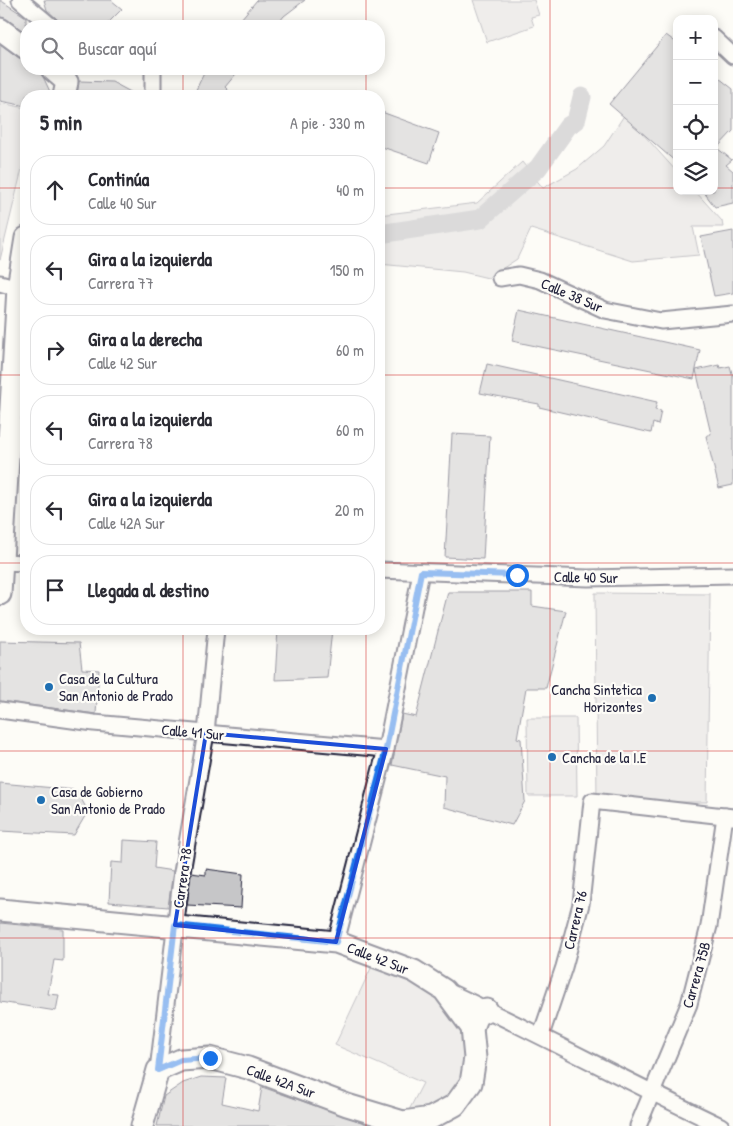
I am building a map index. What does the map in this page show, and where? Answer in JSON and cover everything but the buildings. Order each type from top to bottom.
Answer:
[{"type":"main road","points":[[0,29],[20,44]]},
{"type":"main road","points":[[0,594],[4,458],[20,338],[9,286],[20,255]]},
{"type":"main road","name":"Calle 42 Sur","points":[[0,910],[175,925],[336,942],[414,971],[444,990]]},
{"type":"main road","points":[[444,990],[472,1028]]},
{"type":"main road","points":[[472,1028],[477,1014],[488,1010]]},
{"type":"main road","name":"Calle 42A Sur","points":[[158,1070],[181,1060],[210,1058],[248,1068],[347,1105],[403,1122],[431,1118],[455,1105],[471,1083],[475,1058],[472,1028]]},
{"type":"main road","name":"Carrera 78","points":[[142,1126],[158,1070]]},
{"type":"street","points":[[20,0],[44,20]]},
{"type":"street","points":[[718,42],[733,56]]},
{"type":"street","points":[[153,75],[153,90]]},
{"type":"street","name":"Calle 38 Sur","points":[[500,278],[519,275],[540,280],[605,310],[661,320],[733,314]]},
{"type":"street","points":[[2,562],[20,563]]},
{"type":"street","name":"Calle 40 Sur","points":[[385,570],[588,578],[733,575]]},
{"type":"street","points":[[336,942],[386,749],[421,572]]},
{"type":"street","name":"Carrera 78","points":[[158,1070],[175,925],[206,733],[215,635]]},
{"type":"street","name":"Calle 41 Sur","points":[[0,710],[94,723],[386,749]]},
{"type":"street","name":"Carrera 76","points":[[541,1035],[564,967],[581,904],[592,801],[729,816]]},
{"type":"street","name":"Carrera 75B","points":[[638,1126],[692,994],[709,926],[729,816]]},
{"type":"street","name":"Calle 42 Sur","points":[[444,990],[541,1035],[721,1126]]},
{"type":"highlighted area","points":[[206,733],[386,749],[336,942],[175,925]]},
{"type":"shaded area","points":[[473,0],[534,0],[539,15],[531,17],[534,26],[487,42]]},
{"type":"shaded area","points":[[0,103],[20,107],[20,177],[0,260]]},
{"type":"shaded area","points":[[625,114],[673,168],[673,195],[699,195],[722,221],[723,227],[693,227],[699,255],[633,261],[531,229],[517,259],[488,278],[463,272],[385,265],[385,214],[477,203],[522,162],[543,188],[577,169],[604,146]]},
{"type":"shaded area","name":"Cancha Sintetica Horizontes","points":[[595,593],[710,594],[707,802],[597,802]]},
{"type":"shaded area","name":"Cancha de la I.E","points":[[527,718],[576,718],[577,796],[528,796]]},
{"type":"shaded area","points":[[372,966],[436,995],[450,1009],[457,1021],[465,1047],[466,1061],[458,1087],[440,1105],[407,1114],[423,1083],[335,1045]]},
{"type":"waterway","points":[[385,233],[480,219],[538,168],[568,126],[576,121],[582,97]]},
{"type":"place","name":"Casa de la Cultura San Antonio de Prado","points":[[49,687]]},
{"type":"place","name":"Cancha Sintetica Horizontes","points":[[652,698]]},
{"type":"place","name":"Cancha de la I.E","points":[[552,757]]},
{"type":"place","name":"Casa de Gobierno San Antonio de Prado","points":[[41,800]]},
{"type":"route","points":[[210,1058],[181,1060],[158,1070],[175,925],[336,942],[386,749],[421,572],[517,575]]}]
